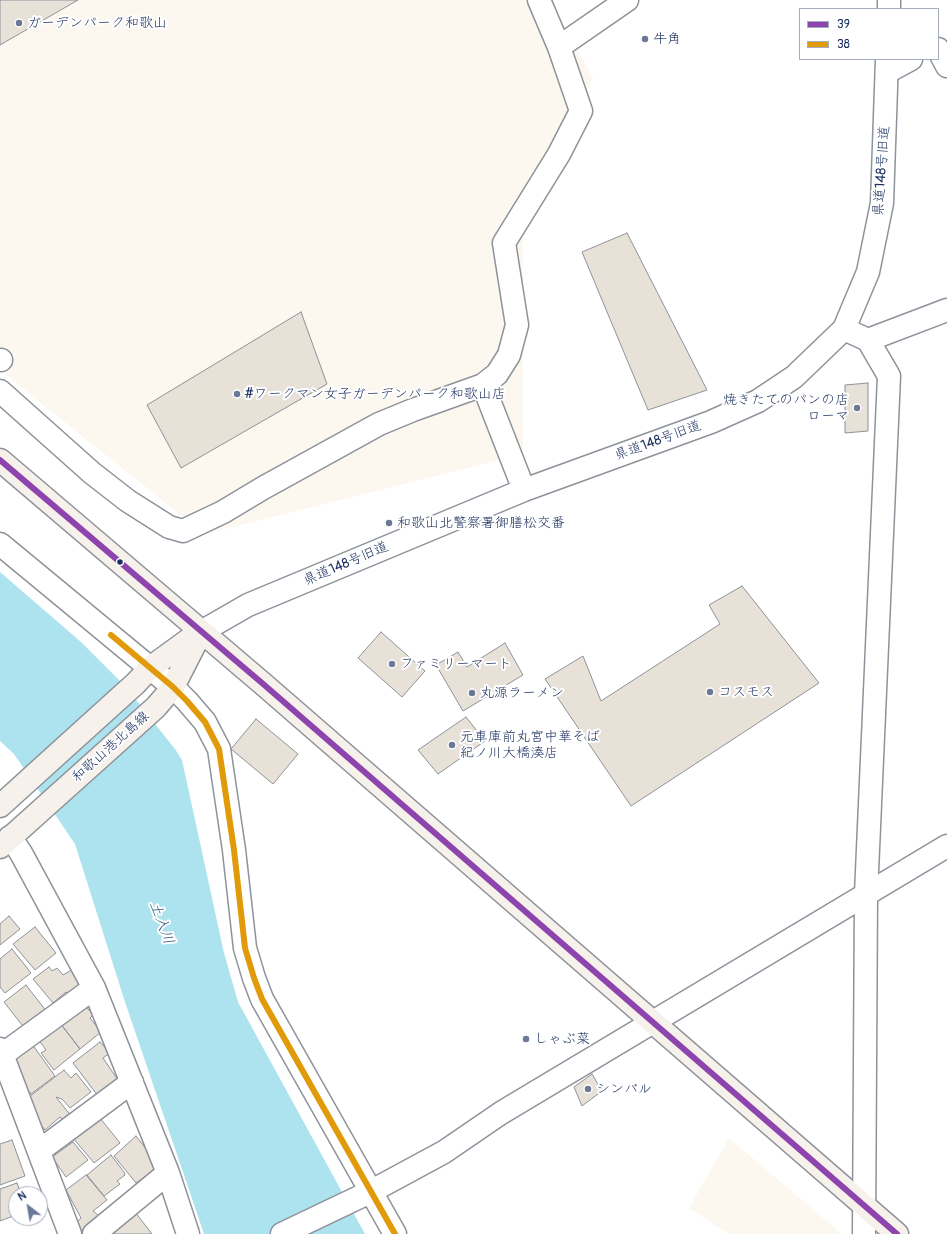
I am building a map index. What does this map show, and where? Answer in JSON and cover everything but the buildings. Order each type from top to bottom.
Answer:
[{"type":"main road","points":[[0,460],[274,693],[897,1234]]},
{"type":"main road","points":[[7,799],[143,675],[201,632]]},
{"type":"main road","name":"和歌山港北島線","points":[[5,842],[156,707],[173,687],[201,632]]},
{"type":"street","points":[[0,391],[92,473],[128,501],[169,527],[183,532],[223,512],[263,488],[380,424],[413,410],[484,385],[497,374],[509,355],[517,325],[504,242],[559,154],[581,111],[559,48],[539,0]]},
{"type":"street","points":[[559,48],[627,0]]},
{"type":"street","points":[[939,51],[947,66]]},
{"type":"street","points":[[887,66],[908,60]]},
{"type":"street","name":"県道148号旧道","points":[[201,632],[248,605],[524,490],[711,422],[758,401],[794,377],[844,329],[868,272],[882,203],[887,66]]},
{"type":"street","points":[[868,340],[947,310]]},
{"type":"street","points":[[844,329],[868,340],[889,376],[866,894],[864,1234]]},
{"type":"street","points":[[484,385],[524,490]]},
{"type":"street","points":[[0,544],[143,675],[173,687],[187,700],[205,722],[219,749],[234,850],[245,948],[254,978],[262,999],[364,1195],[395,1234]]},
{"type":"street","points":[[5,842],[21,853],[94,988],[168,1173],[188,1234]]},
{"type":"street","points":[[282,1234],[364,1195],[444,1152],[501,1113],[947,846]]},
{"type":"street","points":[[70,1234],[1,1052],[94,988]]},
{"type":"street","points":[[39,1151],[132,1082]]},
{"type":"street","points":[[94,1234],[168,1173]]},
{"type":"shaded area","points":[[0,0],[550,0],[593,78],[523,204],[523,454],[204,534],[0,370]]},
{"type":"shaded area","points":[[729,1138],[842,1234],[728,1234],[689,1208]]},
{"type":"water","name":"土入川","points":[[0,572],[81,642],[125,686],[182,760],[224,953],[238,1002],[365,1234],[204,1234],[125,1002],[75,844],[14,754],[0,741]]},
{"type":"transit line","name":"39","points":[[0,460],[262,683],[897,1234]]},
{"type":"transit line","name":"38","points":[[111,635],[173,687],[187,701],[205,722],[219,749],[234,850],[245,948],[254,978],[262,999],[395,1234]]},
{"type":"place","name":"ガーデンパーク和歌山","points":[[19,23]]},
{"type":"place","name":"牛角","points":[[645,39]]},
{"type":"place","name":"#ワークマン女子ガーデンパーク和歌山店","points":[[237,394]]},
{"type":"place","name":"焼きたてのパンの店 ローマ","points":[[857,408]]},
{"type":"place","name":"和歌山北警察署御膳松交番","points":[[389,523]]},
{"type":"place","name":"ファミリーマート","points":[[392,664]]},
{"type":"place","name":"コスモス","points":[[710,692]]},
{"type":"place","name":"丸源ラーメン","points":[[472,693]]},
{"type":"place","name":"元車庫前丸宮中華そば 紀ノ川大橋湊店","points":[[452,745]]},
{"type":"place","name":"しゃぶ菜","points":[[526,1039]]},
{"type":"place","name":"シンバル","points":[[588,1089]]}]
